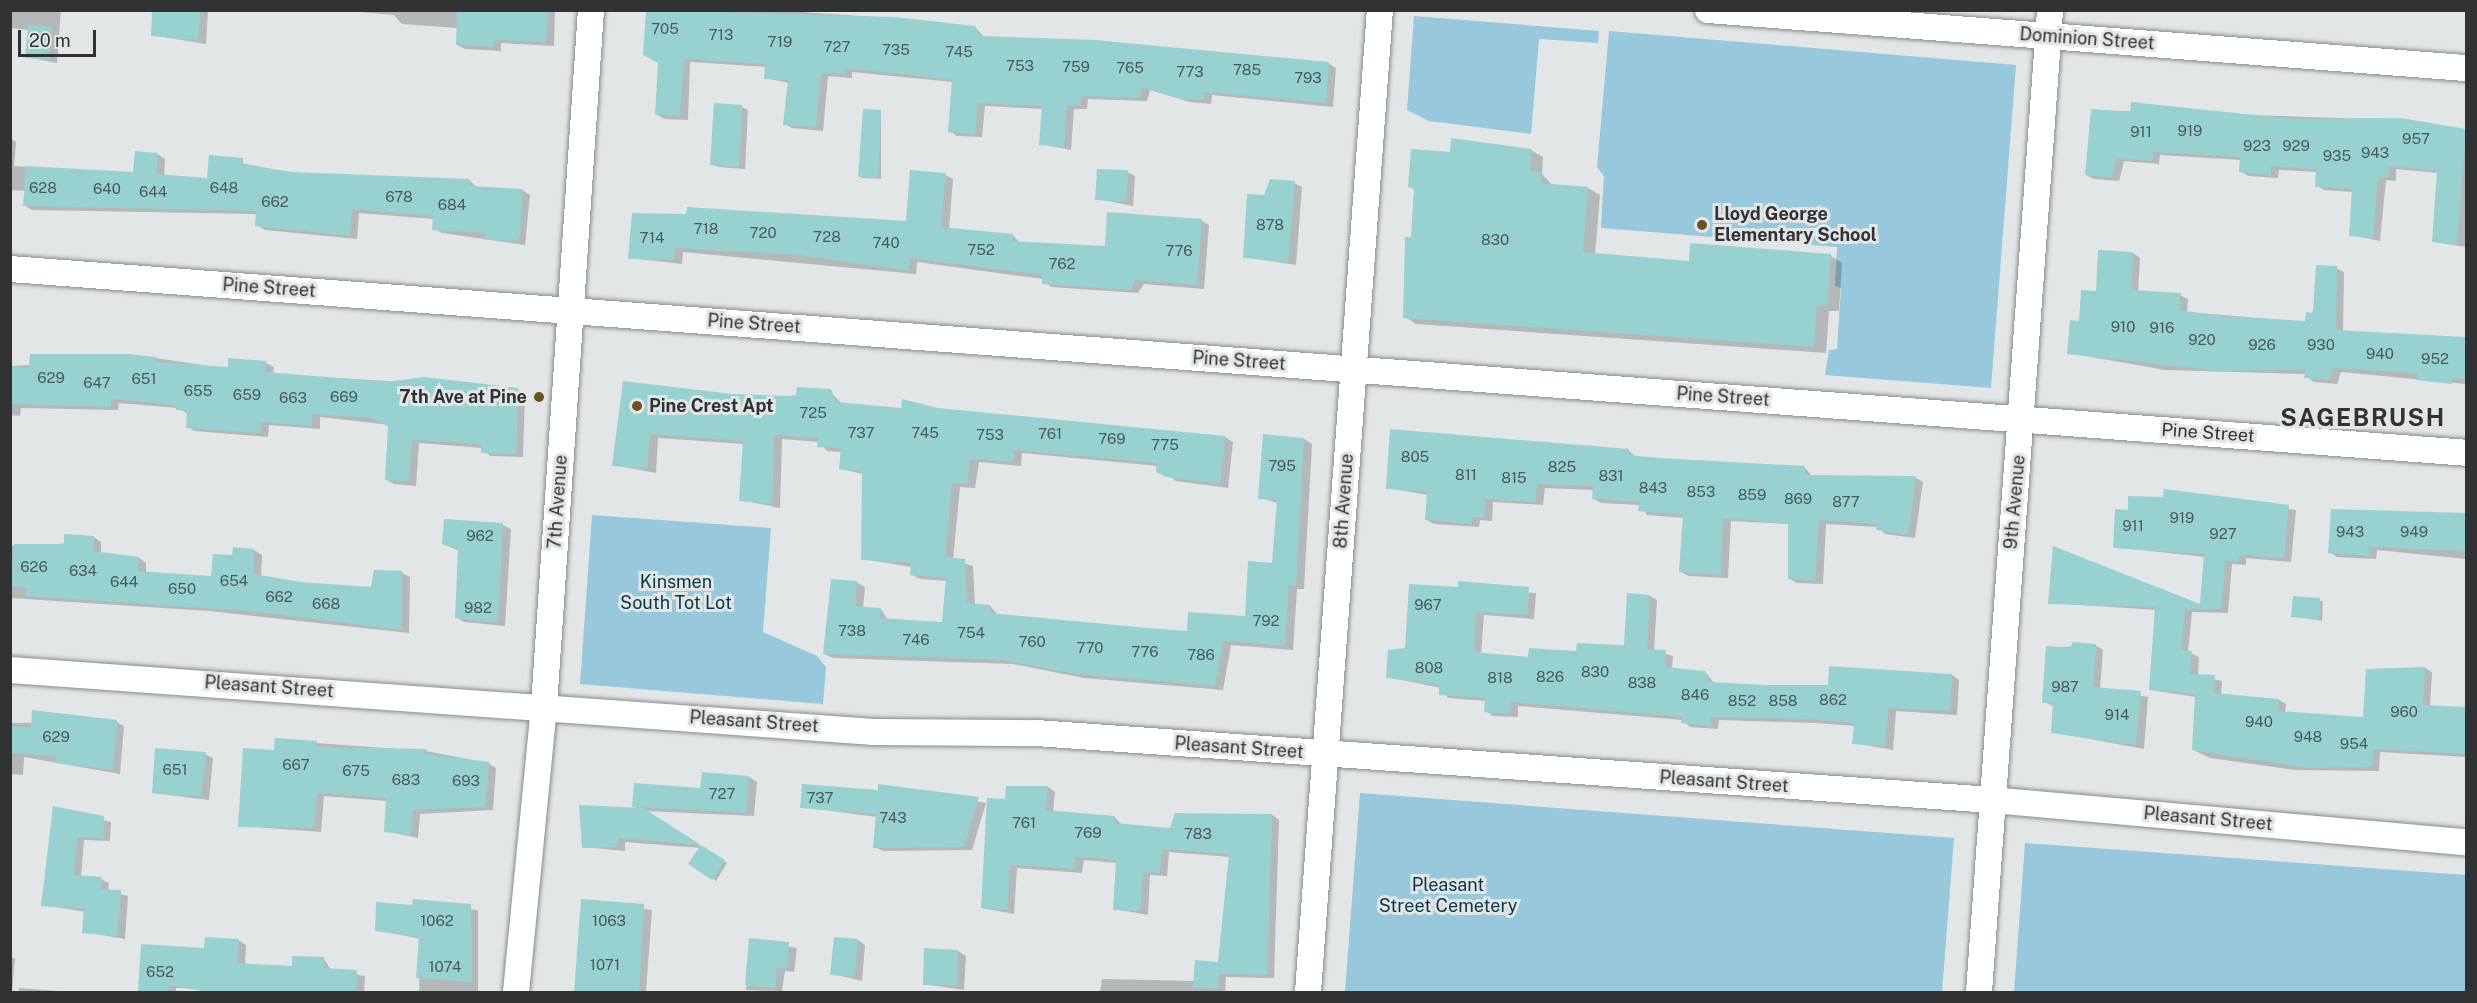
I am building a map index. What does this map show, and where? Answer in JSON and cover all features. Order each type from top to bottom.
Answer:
[{"type":"street","name":"7th Avenue","points":[[516,993],[544,706],[591,10]]},
{"type":"street","name":"8th Avenue","points":[[1308,993],[1380,10]]},
{"type":"street","name":"Dominion Street","points":[[1708,10],[2466,68]]},
{"type":"street","name":"9th Avenue","points":[[1979,993],[2050,10]]},
{"type":"street","name":"Pine Street","points":[[10,269],[2466,453]]},
{"type":"street","name":"Pleasant Street","points":[[10,670],[544,706],[874,732],[1036,733],[1992,800],[2466,842]]},
{"type":"green space","points":[[1414,16],[1599,31],[1598,43],[1539,39],[1531,134],[1429,121],[1407,110]]},
{"type":"green space","points":[[1609,31],[2016,65],[1991,388],[1825,375],[1829,350],[1837,349],[1841,288],[1835,286],[1837,247],[1601,228],[1604,176],[1597,167]]},
{"type":"green space","name":"Kinsmen South Tot Lot","points":[[592,515],[771,528],[763,632],[817,656],[826,667],[823,704],[580,684]]},
{"type":"green space","name":"Pleasant Street Cemetery","points":[[1360,793],[1954,838],[1942,992],[1345,992]]},
{"type":"green space","points":[[2025,843],[2466,875],[2466,992],[2014,992]]},
{"type":"building","points":[[152,10],[200,10],[198,40],[151,36]]},
{"type":"building","points":[[457,10],[548,10],[546,42],[494,40],[493,47],[456,45]]},
{"type":"building","points":[[646,10],[894,17],[975,26],[980,36],[1095,40],[1329,62],[1326,103],[1205,92],[1204,100],[1181,99],[1141,87],[1140,98],[1081,96],[1080,106],[1067,105],[1064,147],[1039,145],[1042,106],[978,103],[975,134],[948,132],[952,80],[845,68],[845,74],[821,73],[816,127],[783,125],[788,80],[764,79],[765,64],[684,59],[680,116],[655,115],[658,63],[643,55]]},
{"type":"building","points":[[28,25],[52,27],[49,60],[25,58]]},
{"type":"building","points":[[2131,102],[2293,119],[2401,118],[2466,129],[2457,244],[2432,242],[2437,171],[2389,166],[2388,178],[2378,177],[2373,238],[2349,236],[2352,189],[2315,187],[2316,169],[2271,166],[2271,175],[2239,172],[2240,157],[2153,152],[2152,161],[2116,158],[2112,178],[2085,175],[2091,109],[2130,112]]},
{"type":"building","points":[[714,103],[742,105],[739,167],[710,165]]},
{"type":"building","points":[[863,109],[881,110],[878,178],[858,177]]},
{"type":"building","name":"Lloyd George Elementary School","points":[[1451,138],[1532,149],[1530,171],[1542,172],[1541,183],[1588,187],[1583,252],[1689,261],[1690,243],[1831,254],[1827,305],[1817,305],[1814,347],[1403,318],[1405,237],[1411,237],[1414,188],[1408,187],[1411,149],[1450,152]]},
{"type":"building","points":[[135,151],[158,153],[156,174],[207,178],[209,155],[243,158],[243,165],[292,172],[470,179],[470,186],[523,189],[520,234],[517,241],[485,240],[485,233],[432,230],[433,216],[352,209],[350,236],[255,226],[256,211],[23,206],[26,166],[133,172]]},
{"type":"building","points":[[1097,169],[1128,170],[1126,202],[1095,200]]},
{"type":"building","points":[[910,170],[946,173],[941,227],[1013,234],[1013,241],[1105,246],[1107,212],[1202,219],[1197,285],[1136,280],[1130,290],[1042,284],[1042,275],[910,258],[909,271],[799,255],[675,248],[674,260],[628,259],[632,213],[686,214],[687,207],[906,221]]},
{"type":"building","points":[[1270,179],[1295,181],[1288,262],[1243,258],[1247,194],[1264,195]]},
{"type":"building","points":[[2098,250],[2133,252],[2131,290],[2181,293],[2179,310],[2221,316],[2305,321],[2306,312],[2313,313],[2316,265],[2337,266],[2336,330],[2466,337],[2466,379],[2452,378],[2452,384],[2416,380],[2417,373],[2333,368],[2329,380],[2304,378],[2305,370],[2218,371],[2067,354],[2070,320],[2079,321],[2081,290],[2096,291]]},
{"type":"building","points":[[30,354],[129,354],[156,357],[156,362],[228,367],[228,358],[266,361],[265,372],[387,382],[424,377],[518,388],[516,454],[481,453],[481,444],[412,440],[409,482],[385,480],[388,426],[371,418],[313,414],[312,426],[261,422],[260,433],[186,428],[187,411],[176,410],[176,405],[111,399],[111,407],[10,404],[10,366],[29,368]]},
{"type":"building","points":[[623,381],[732,394],[790,396],[796,395],[797,387],[831,389],[836,402],[901,408],[902,399],[938,408],[1225,436],[1220,484],[1166,477],[1156,472],[1157,463],[1014,450],[1013,462],[970,459],[967,484],[952,483],[945,557],[965,559],[967,603],[990,605],[990,613],[1147,628],[1187,631],[1188,612],[1245,616],[1248,561],[1272,563],[1277,500],[1258,499],[1263,434],[1304,438],[1296,586],[1289,585],[1285,646],[1223,641],[1215,686],[1075,674],[1003,660],[823,654],[831,579],[857,581],[855,606],[881,608],[880,618],[942,622],[946,578],[910,575],[911,563],[861,560],[862,471],[839,469],[841,448],[817,447],[818,438],[774,435],[772,504],[739,501],[743,441],[650,434],[647,469],[612,466]]},
{"type":"building","points":[[1390,429],[1629,449],[1629,455],[1659,458],[1805,466],[1805,475],[1916,476],[1910,525],[1907,535],[1876,530],[1877,524],[1819,520],[1815,581],[1788,579],[1788,524],[1723,518],[1721,575],[1679,572],[1683,515],[1638,511],[1639,502],[1592,499],[1593,486],[1537,484],[1536,502],[1485,499],[1484,518],[1472,517],[1472,524],[1425,520],[1427,492],[1386,489]]},
{"type":"building","points":[[2164,489],[2289,505],[2284,558],[2239,555],[2238,562],[2225,561],[2221,609],[2185,609],[2181,650],[2192,651],[2190,674],[2215,675],[2214,693],[2279,699],[2278,711],[2363,717],[2366,669],[2425,667],[2423,705],[2466,707],[2466,754],[2373,749],[2372,767],[2309,768],[2192,750],[2195,694],[2149,690],[2155,607],[2048,604],[2053,546],[2200,604],[2204,554],[2113,548],[2115,509],[2128,510],[2128,496],[2163,497]]},
{"type":"building","points":[[2331,509],[2466,513],[2466,551],[2369,547],[2369,556],[2328,553]]},
{"type":"building","points":[[444,519],[503,523],[498,623],[455,618],[458,550],[442,544]]},
{"type":"building","points":[[64,534],[94,536],[93,551],[139,557],[138,571],[211,576],[213,554],[232,555],[233,547],[254,549],[254,574],[301,582],[371,587],[374,570],[402,571],[402,630],[258,612],[26,596],[27,588],[11,587],[14,544],[64,544]]},
{"type":"building","points":[[1458,581],[1529,587],[1527,615],[1476,612],[1474,652],[1528,657],[1529,648],[1576,651],[1577,643],[1624,645],[1627,593],[1650,595],[1647,649],[1666,650],[1665,667],[1705,671],[1709,682],[1767,685],[1828,685],[1829,666],[1952,674],[1950,711],[1888,708],[1885,746],[1852,744],[1854,723],[1806,719],[1711,717],[1711,726],[1681,723],[1682,717],[1511,702],[1510,714],[1484,712],[1485,698],[1439,695],[1439,685],[1386,678],[1388,650],[1405,648],[1409,584],[1458,587]]},
{"type":"building","points":[[2293,596],[2320,598],[2319,620],[2291,617]]},
{"type":"building","points":[[2072,642],[2096,644],[2093,687],[2141,691],[2136,745],[2051,733],[2053,703],[2042,703],[2046,646],[2071,648]]},
{"type":"building","points":[[32,710],[117,720],[113,770],[55,763],[56,756],[10,753],[10,726],[31,728]]},
{"type":"building","points":[[275,738],[317,741],[316,747],[427,749],[426,754],[489,762],[485,807],[413,810],[411,835],[384,832],[386,798],[317,793],[314,828],[238,827],[243,748],[274,750]]},
{"type":"building","points":[[155,748],[206,752],[201,797],[152,793]]},
{"type":"building","points":[[702,772],[749,776],[746,813],[632,807],[634,783],[700,788]]},
{"type":"building","points":[[802,784],[878,790],[878,784],[979,797],[964,847],[873,848],[876,814],[800,808]]},
{"type":"building","points":[[1006,786],[1048,786],[1046,810],[1115,816],[1114,823],[1170,828],[1175,813],[1272,814],[1267,975],[1219,974],[1218,989],[1193,987],[1195,960],[1218,962],[1229,854],[1162,849],[1160,873],[1143,872],[1140,911],[1113,910],[1116,860],[1076,857],[1075,869],[1010,865],[1007,910],[981,908],[987,798],[1005,799]]},
{"type":"building","points":[[579,805],[643,808],[701,845],[618,838],[617,847],[582,848]]},
{"type":"building","points":[[53,806],[104,816],[103,838],[77,837],[74,875],[102,877],[101,889],[121,890],[117,936],[82,933],[84,909],[41,906]]},
{"type":"building","points":[[701,845],[725,860],[712,880],[688,864]]},
{"type":"building","points":[[413,899],[471,904],[472,982],[416,978],[419,937],[375,931],[376,902],[412,905]]},
{"type":"building","points":[[581,899],[644,904],[639,993],[574,993]]},
{"type":"building","points":[[205,937],[239,939],[237,963],[292,966],[292,956],[324,957],[324,968],[357,970],[356,993],[213,993],[169,985],[168,993],[138,993],[141,944],[204,948]]},
{"type":"building","points":[[834,937],[858,939],[854,977],[830,975]]},
{"type":"building","points":[[749,938],[789,942],[787,969],[777,968],[775,988],[745,985]]},
{"type":"building","points":[[924,948],[958,950],[957,986],[923,985]]},
{"type":"place","name":"Lloyd George Elementary School","points":[[1702,225]]},
{"type":"place","name":"7th Ave at Pine","points":[[539,397]]},
{"type":"place","name":"Pine Crest Apt","points":[[637,406]]},
{"type":"district","name":"SAGEBRUSH","points":[[2363,418]]}]
